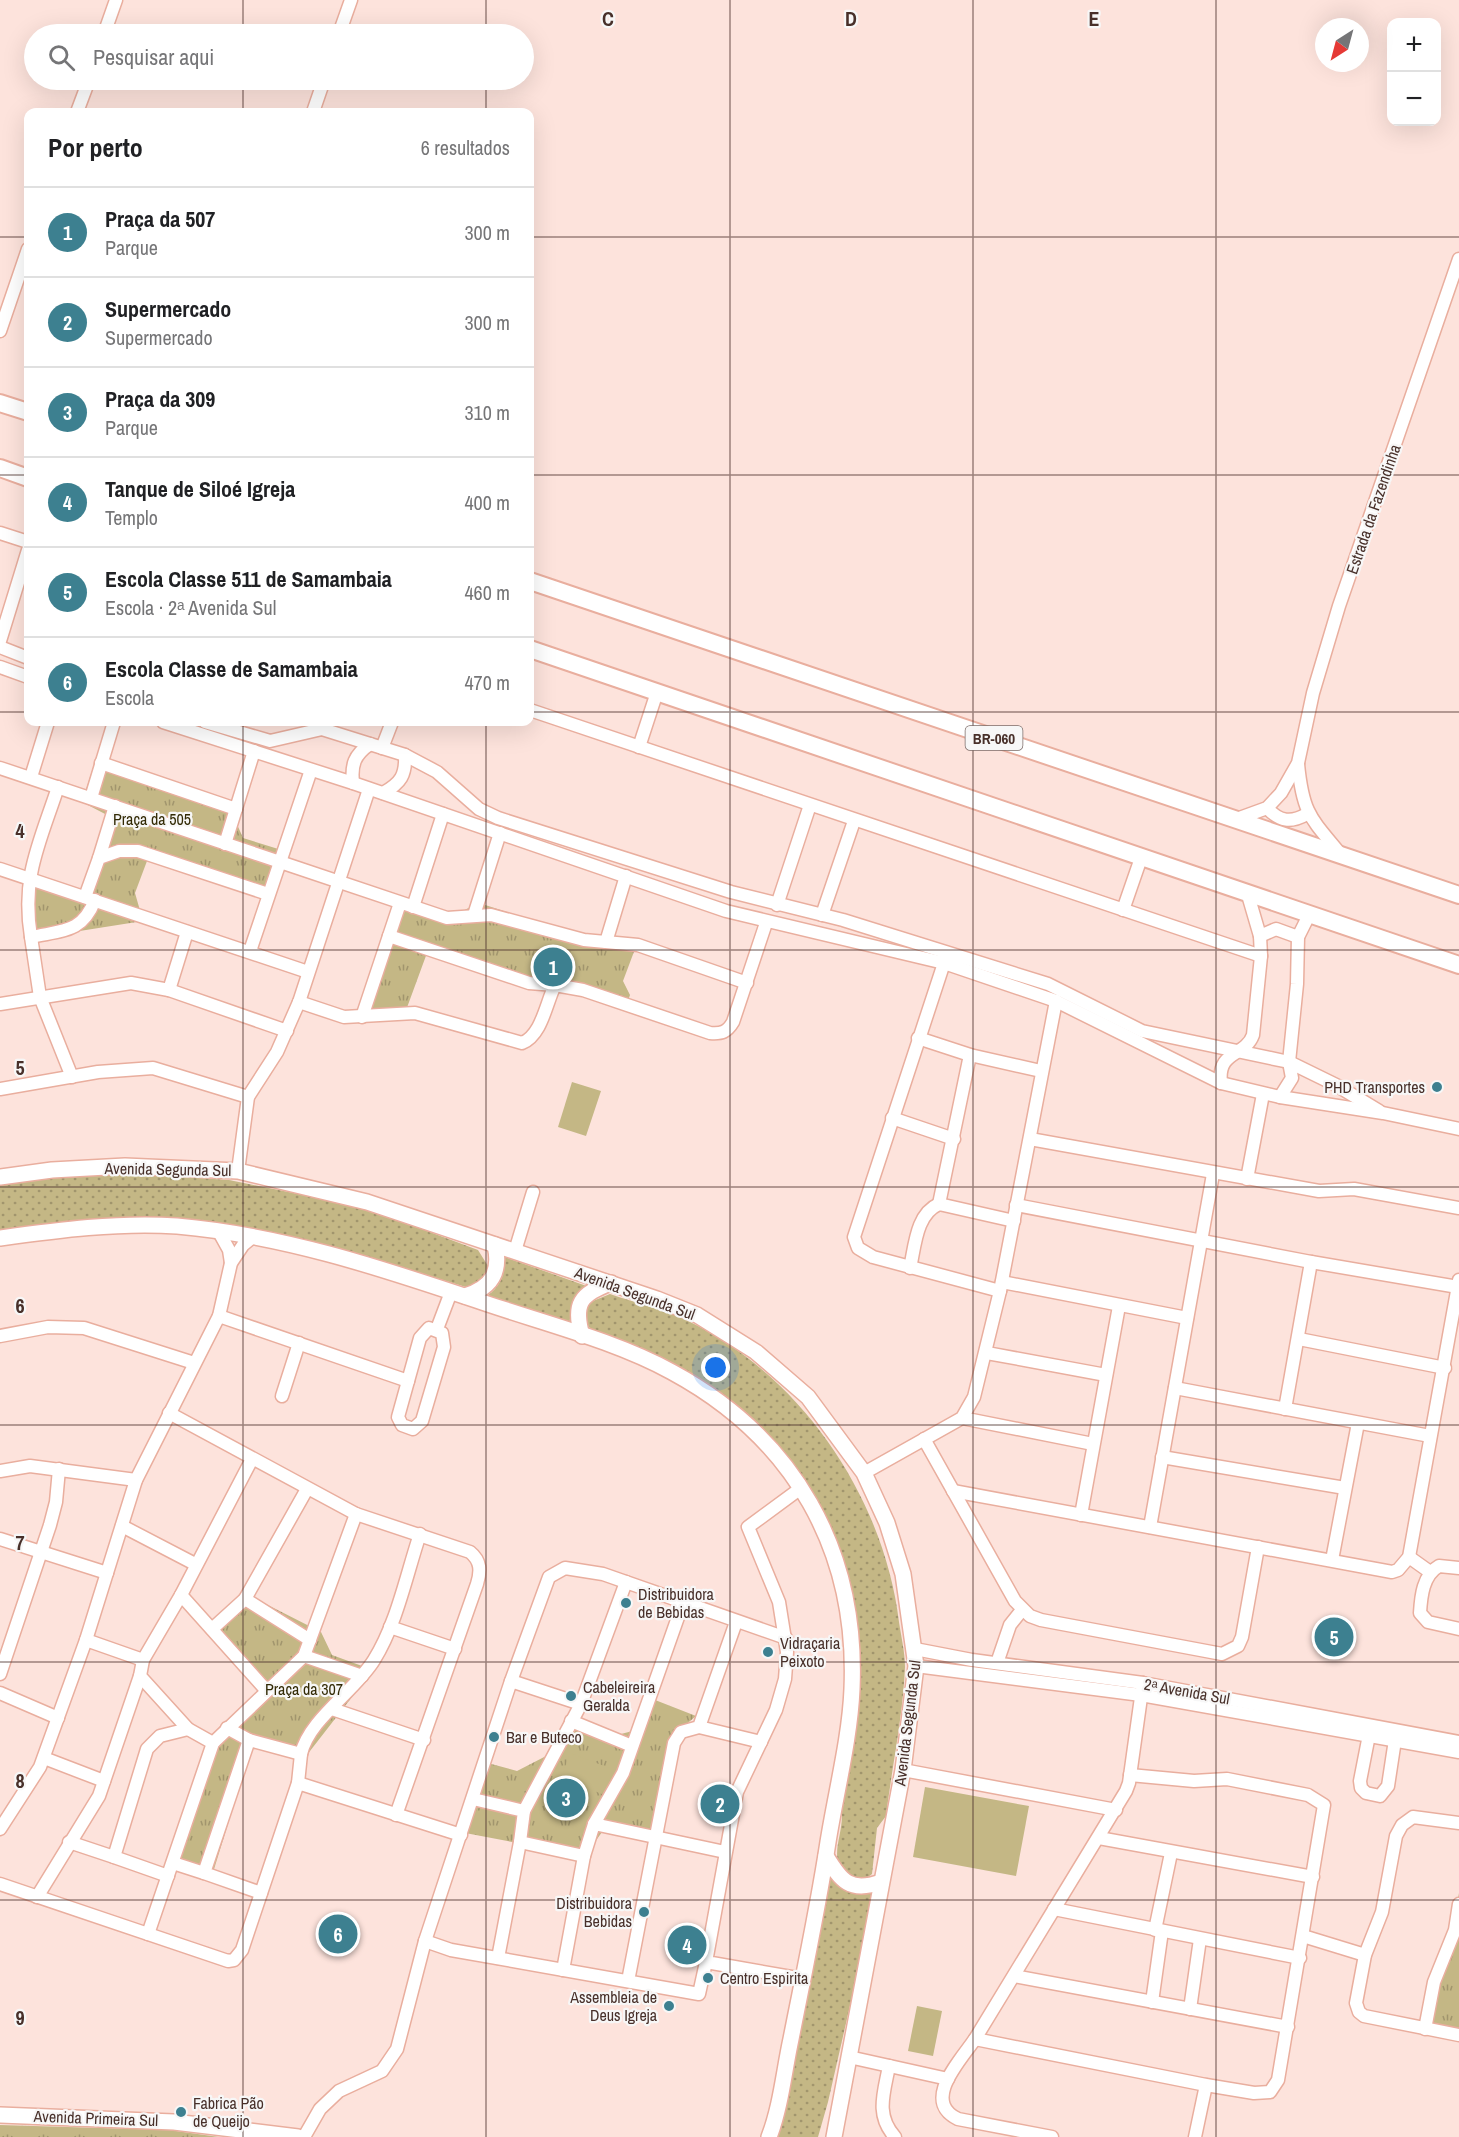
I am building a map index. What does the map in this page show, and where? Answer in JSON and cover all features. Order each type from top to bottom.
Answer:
[{"type":"highway","points":[[0,403],[24,411]]},
{"type":"highway","points":[[0,468],[24,477]]},
{"type":"highway","name":"BR-060","points":[[534,582],[1459,895]]},
{"type":"highway","points":[[534,650],[1459,965]]},
{"type":"main road","name":"Avenida Segunda Sul","points":[[0,1177],[52,1170],[125,1166],[238,1171],[367,1202],[611,1283],[697,1315],[756,1352],[808,1397],[864,1473],[887,1523],[903,1574],[916,1666],[903,1770],[834,2137]]},
{"type":"main road","points":[[0,1238],[126,1225],[177,1226],[297,1243],[458,1294],[625,1351],[673,1372],[725,1405],[767,1443],[801,1488],[819,1519],[834,1555],[846,1594],[852,1648],[852,1693],[826,1856],[803,1979],[769,2137]]},
{"type":"main road","points":[[458,1294],[489,1285],[497,1273],[499,1261],[495,1245]]},
{"type":"main road","points":[[582,1336],[577,1310],[580,1304],[589,1293],[611,1283]]},
{"type":"main road","points":[[826,1856],[844,1881],[857,1887],[881,1882]]},
{"type":"main road","name":"Avenida Primeira Sul","points":[[0,2115],[174,2122],[296,2137]]},
{"type":"street","points":[[108,24],[116,0]]},
{"type":"street","points":[[343,24],[351,0]]},
{"type":"street","points":[[78,108],[85,90]]},
{"type":"street","points":[[314,108],[321,90]]},
{"type":"street","name":"Estrada da Fazendinha","points":[[1342,856],[1307,814],[1300,790],[1298,763],[1313,693],[1339,606],[1459,260]]},
{"type":"street","points":[[0,332],[24,261]]},
{"type":"street","points":[[0,532],[24,541]]},
{"type":"street","points":[[0,641],[24,563]]},
{"type":"street","points":[[0,647],[23,656]]},
{"type":"street","points":[[5,668],[23,656]]},
{"type":"street","points":[[5,668],[24,675]]},
{"type":"street","points":[[639,747],[657,692]]},
{"type":"street","points":[[534,711],[854,821],[1261,956]]},
{"type":"street","points":[[31,777],[47,726]]},
{"type":"street","points":[[91,798],[113,726]]},
{"type":"street","points":[[176,726],[383,793],[726,912],[944,963],[1056,1001],[1221,1083],[1263,1094],[1383,1113],[1459,1129]]},
{"type":"street","points":[[219,726],[270,741],[322,729],[405,755],[437,772],[488,814],[731,892],[843,920],[1057,987],[1142,1031],[1289,1062],[1336,1085],[1383,1113]]},
{"type":"street","points":[[353,783],[352,771],[355,758],[376,746],[389,726]]},
{"type":"street","points":[[225,844],[254,751]]},
{"type":"street","points":[[383,793],[401,780],[405,774],[405,755]]},
{"type":"street","points":[[101,763],[236,809]]},
{"type":"street","name":"Estrada da Fazendinha","points":[[1267,808],[1281,793],[1298,763]]},
{"type":"street","points":[[0,768],[447,918],[456,919],[474,915],[506,918],[584,940],[651,948],[747,983]]},
{"type":"street","points":[[250,951],[311,770]]},
{"type":"street","points":[[58,787],[28,877],[27,908],[40,997],[72,1077]]},
{"type":"street","points":[[238,1171],[248,1097],[287,1031],[299,1002],[369,789]]},
{"type":"street","points":[[777,905],[810,805]]},
{"type":"street","points":[[32,937],[79,926],[85,920],[99,858],[115,806]]},
{"type":"street","points":[[1233,820],[1267,808],[1286,821],[1296,820],[1307,814]]},
{"type":"street","points":[[413,907],[443,814]]},
{"type":"street","points":[[822,915],[854,821]]},
{"type":"street","points":[[474,915],[500,833]]},
{"type":"street","points":[[99,858],[119,851],[138,851],[268,894]]},
{"type":"street","points":[[1123,910],[1141,858]]},
{"type":"street","points":[[0,869],[308,972]]},
{"type":"street","points":[[606,942],[626,876]]},
{"type":"street","points":[[726,912],[731,892]]},
{"type":"street","points":[[1221,1083],[1223,1063],[1251,1040],[1253,1035],[1261,956],[1260,936],[1248,895]]},
{"type":"street","points":[[362,1017],[400,903]]},
{"type":"street","points":[[1280,1097],[1292,1078],[1289,1062],[1297,984],[1298,937],[1309,915]]},
{"type":"street","points":[[840,939],[843,920]]},
{"type":"street","points":[[389,936],[529,983],[583,990],[717,1034],[725,1032],[730,1027],[766,923]]},
{"type":"street","points":[[1260,936],[1276,929],[1298,937]]},
{"type":"street","points":[[169,990],[187,932]]},
{"type":"street","points":[[944,963],[854,1237],[858,1248],[864,1253],[910,1268],[1187,1318]]},
{"type":"street","points":[[0,1004],[130,983],[169,990],[287,1031]]},
{"type":"street","points":[[299,1002],[338,1016],[362,1017],[415,1013],[522,1043],[529,1040],[536,1031],[555,985]]},
{"type":"street","points":[[864,1473],[962,1418],[974,1397],[987,1353],[1001,1286],[1056,1001]]},
{"type":"street","points":[[918,1038],[970,1055],[1041,1071]]},
{"type":"street","points":[[939,1204],[970,1055]]},
{"type":"street","points":[[0,1089],[136,1068],[153,1068],[248,1097]]},
{"type":"street","points":[[1247,1179],[1263,1094]]},
{"type":"street","points":[[892,1118],[954,1139]]},
{"type":"street","points":[[1030,1139],[1213,1174],[1319,1191],[1354,1189],[1459,1208]]},
{"type":"street","points":[[1149,1527],[1213,1174]]},
{"type":"street","points":[[514,1251],[533,1192]]},
{"type":"street","points":[[910,1268],[924,1216],[931,1207],[939,1204],[1014,1221]]},
{"type":"street","points":[[953,1491],[1392,1572],[1404,1565],[1408,1557],[1445,1368],[1458,1284],[1311,1262],[1016,1205]]},
{"type":"street","points":[[219,1232],[229,1250],[231,1263]]},
{"type":"street","points":[[0,1828],[37,1774],[44,1758],[86,1640],[136,1480],[219,1316],[231,1263],[243,1245],[254,1236]]},
{"type":"street","points":[[1285,1409],[1311,1262]]},
{"type":"street","points":[[437,1329],[458,1294]]},
{"type":"street","points":[[1081,1515],[1119,1306]]},
{"type":"street","points":[[219,1316],[408,1381]]},
{"type":"street","points":[[0,1336],[48,1328],[77,1327],[99,1331],[194,1363]]},
{"type":"street","points":[[429,1328],[437,1329],[442,1334],[444,1347],[422,1421],[417,1428],[413,1429],[402,1425],[398,1417],[408,1381],[420,1338],[429,1328]]},
{"type":"street","points":[[1299,1339],[1445,1368]]},
{"type":"street","points":[[282,1396],[299,1343]]},
{"type":"street","points":[[987,1353],[1106,1375]]},
{"type":"street","points":[[1175,1388],[1430,1436]]},
{"type":"street","points":[[169,1413],[356,1514],[470,1552],[480,1567],[455,1649],[396,1815]]},
{"type":"street","points":[[962,1418],[1093,1444]]},
{"type":"street","points":[[1332,1560],[1358,1423]]},
{"type":"street","points":[[924,1439],[1022,1610],[1041,1620],[1222,1654],[1238,1646],[1242,1637],[1258,1547]]},
{"type":"street","points":[[1162,1457],[1345,1488]]},
{"type":"street","points":[[37,1897],[69,1842],[93,1807],[140,1676],[143,1660],[181,1595],[195,1564],[252,1459]]},
{"type":"street","points":[[0,1471],[30,1466],[136,1480]]},
{"type":"street","points":[[0,1674],[56,1502],[59,1469]]},
{"type":"street","points":[[425,1941],[451,1950],[699,1994],[739,1785],[776,1710],[785,1680],[786,1638],[779,1602],[748,1527],[801,1488]]},
{"type":"street","points":[[212,1629],[244,1599],[308,1489]]},
{"type":"street","points":[[148,1934],[213,1743],[304,1656],[356,1514]]},
{"type":"street","points":[[122,1527],[195,1564]]},
{"type":"street","points":[[0,1884],[222,1960],[234,1960],[242,1950],[298,1783],[301,1754],[308,1734],[332,1710],[374,1660],[390,1627],[420,1534]]},
{"type":"street","points":[[0,1539],[107,1573]]},
{"type":"street","points":[[1408,1557],[1431,1572]]},
{"type":"street","points":[[1459,1568],[1439,1566],[1431,1572],[1425,1582],[1422,1617],[1432,1624],[1459,1629]]},
{"type":"street","points":[[304,2137],[320,2109],[339,2091],[382,2071],[397,2049],[425,1941],[511,1681],[549,1577],[565,1568],[579,1569],[626,1582],[786,1638]]},
{"type":"street","points":[[498,1958],[524,1811],[581,1704],[626,1582]]},
{"type":"street","points":[[181,1595],[266,1690]]},
{"type":"street","points":[[244,1599],[310,1640]]},
{"type":"street","points":[[563,1970],[584,1856],[594,1824],[623,1773],[683,1603]]},
{"type":"street","points":[[997,1664],[1010,1625],[1022,1610]]},
{"type":"street","points":[[699,1727],[736,1622]]},
{"type":"street","points":[[390,1627],[455,1649]]},
{"type":"street","points":[[86,1640],[143,1660]]},
{"type":"street","name":"2ᵃ Avenida Sul","points":[[915,1649],[1459,1742]]},
{"type":"street","points":[[304,1656],[362,1676]]},
{"type":"street","name":"2ᵃ Avenida Sul","points":[[916,1666],[1142,1689],[1459,1752]]},
{"type":"street","points":[[140,1676],[188,1729],[213,1743]]},
{"type":"street","points":[[511,1681],[581,1704]]},
{"type":"street","points":[[1052,2137],[951,2116],[942,2103],[948,2079],[1116,1810],[1130,1775],[1142,1689]]},
{"type":"street","points":[[0,1693],[58,1718]]},
{"type":"street","points":[[332,1710],[424,1740]]},
{"type":"street","points":[[571,1721],[632,1746]]},
{"type":"street","points":[[628,1981],[674,1743],[681,1732],[699,1727],[760,1742]]},
{"type":"street","points":[[227,1728],[249,1740],[301,1754]]},
{"type":"street","points":[[114,1857],[147,1749],[160,1736],[188,1729]]},
{"type":"street","points":[[1369,1735],[1360,1781],[1361,1788],[1373,1795],[1380,1796],[1388,1786],[1395,1740]]},
{"type":"street","points":[[204,1873],[249,1740]]},
{"type":"street","points":[[44,1758],[104,1781]]},
{"type":"street","points":[[903,1770],[1116,1810]]},
{"type":"street","points":[[975,2039],[1254,2093],[1270,2092],[1278,2080],[1325,1808],[1323,1802],[1315,1797],[1227,1779],[1200,1781],[1130,1775]]},
{"type":"street","points":[[298,1783],[461,1834]]},
{"type":"street","points":[[473,1799],[524,1811]]},
{"type":"street","points":[[1459,1823],[1413,1817],[1402,1825],[1396,1836],[1382,1912],[1365,1955],[1356,2003],[1359,2012],[1377,2020],[1459,2035]]},
{"type":"street","points":[[594,1824],[725,1852]]},
{"type":"street","points":[[1099,1838],[1313,1876]]},
{"type":"street","points":[[69,1842],[168,1876]]},
{"type":"street","points":[[520,1842],[584,1856]]},
{"type":"street","points":[[1152,2002],[1159,1931],[1171,1852]]},
{"type":"street","points":[[173,1863],[261,1893]]},
{"type":"street","points":[[1425,2029],[1434,1982],[1455,1930],[1459,1904]]},
{"type":"street","points":[[1054,1909],[1300,1958]]},
{"type":"street","points":[[1303,1936],[1365,1955]]},
{"type":"street","points":[[1190,2009],[1200,1939]]},
{"type":"street","points":[[706,1962],[803,1979]]},
{"type":"street","points":[[1014,1976],[1288,2027]]},
{"type":"street","points":[[849,2057],[948,2079]]},
{"type":"street","points":[[888,2066],[882,2116],[886,2127],[895,2137]]},
{"type":"street","points":[[1195,2137],[1206,2085]]},
{"type":"green space","name":"Praça da 505","points":[[97,755],[242,806],[236,822],[243,838],[288,852],[272,901],[147,861],[135,893],[143,921],[29,939],[22,897],[28,873],[81,892],[107,815],[82,802]]},
{"type":"green space","points":[[399,900],[454,915],[479,903],[582,936],[638,941],[623,981],[630,995],[625,1009],[427,953],[405,1013],[359,1016]]},
{"type":"green space","points":[[572,1082],[601,1091],[586,1136],[558,1127]]},
{"type":"green space","points":[[107,1172],[229,1180],[363,1207],[478,1250],[488,1266],[486,1278],[469,1288],[423,1274],[167,1221],[0,1234],[0,1182]]},
{"type":"green space","points":[[502,1256],[595,1289],[572,1308],[570,1328],[483,1299],[500,1281],[503,1270]]},
{"type":"green space","points":[[610,1294],[688,1321],[729,1345],[767,1374],[801,1408],[831,1446],[856,1487],[876,1530],[890,1576],[905,1667],[900,1723],[886,1816],[877,1828],[872,1874],[863,1881],[848,1875],[840,1867],[837,1858],[842,1814],[839,1803],[856,1645],[814,1498],[789,1458],[756,1425],[594,1333],[585,1319],[588,1303]]},
{"type":"green space","name":"Praça da 307","points":[[256,1599],[321,1632],[332,1655],[373,1670],[303,1760],[252,1746],[211,1879],[170,1865],[207,1745],[262,1691],[205,1629]]},
{"type":"green space","points":[[650,1698],[696,1716],[676,1733],[652,1835],[607,1825],[585,1856],[460,1832],[484,1762],[517,1771],[550,1754],[567,1715],[621,1734],[640,1729]]},
{"type":"green space","points":[[570,1753],[612,1769],[602,1794],[561,1778]]},
{"type":"green space","points":[[925,1787],[1029,1806],[1016,1876],[913,1857]]},
{"type":"green space","points":[[828,1874],[855,1892],[876,1892],[818,2137],[778,2137]]},
{"type":"green space","points":[[1459,1893],[1459,2036],[1421,2029],[1450,1945]]},
{"type":"green space","points":[[917,2006],[942,2011],[933,2056],[908,2051]]},
{"type":"green space","points":[[0,2125],[169,2130],[219,2137],[0,2137]]},
{"type":"place","name":"Praça da 507","points":[[553,967]]},
{"type":"place","name":"PHD Transportes","points":[[1437,1087]]},
{"type":"place","name":"Distribuidora de Bebidas","points":[[626,1603]]},
{"type":"place","name":"Escola Classe 511 de Samambaia","points":[[1334,1637]]},
{"type":"place","name":"Vidraçaria Peixoto","points":[[768,1652]]},
{"type":"place","name":"Cabeleireira Geralda","points":[[571,1696]]},
{"type":"place","name":"Bar e Buteco","points":[[494,1737]]},
{"type":"place","name":"Praça da 309","points":[[566,1798]]},
{"type":"place","name":"Supermercado","points":[[720,1804]]},
{"type":"place","name":"Distribuidora Bebidas","points":[[644,1912]]},
{"type":"place","name":"Escola Classe de Samambaia","points":[[338,1934]]},
{"type":"place","name":"Tanque de Siloé Igreja","points":[[687,1945]]},
{"type":"place","name":"Centro Espirita","points":[[708,1978]]},
{"type":"place","name":"Assembleia de Deus Igreja","points":[[669,2006]]},
{"type":"place","name":"Fabrica Pão de Queijo","points":[[181,2112]]}]
